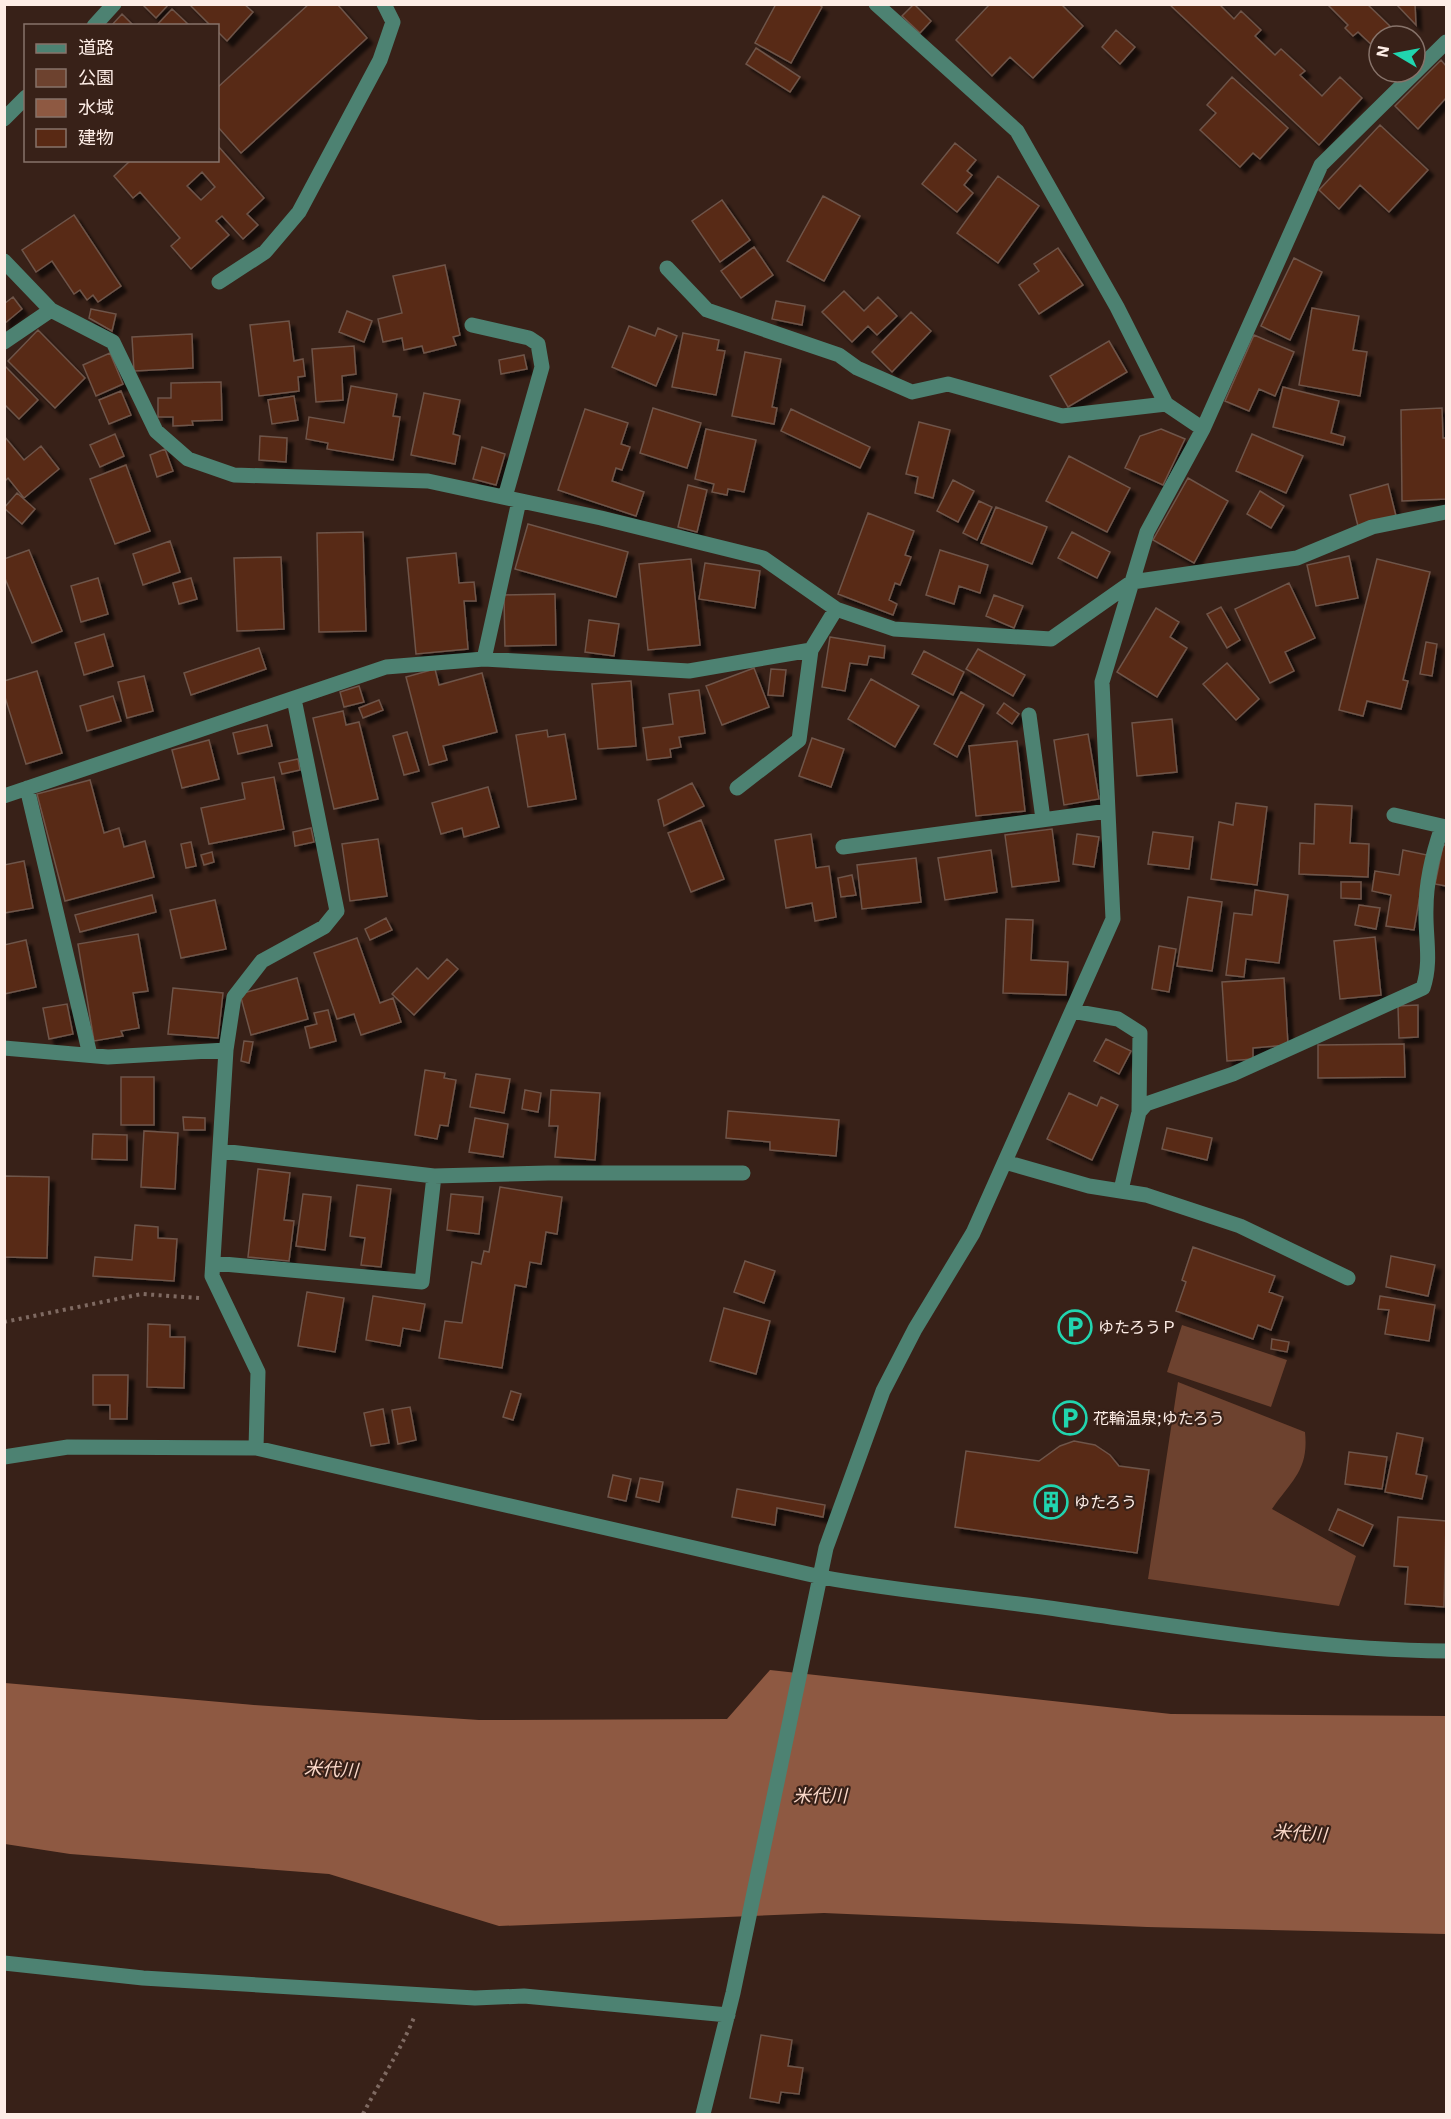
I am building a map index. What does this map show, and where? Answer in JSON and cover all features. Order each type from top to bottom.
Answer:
[{"type":"street","points":[[95,24],[114,4]]},
{"type":"street","points":[[219,282],[265,252],[299,212],[380,60],[393,22],[384,4]]},
{"type":"street","points":[[876,4],[1017,131],[1117,307],[1166,404],[1203,429]]},
{"type":"street","points":[[707,2113],[826,1548],[883,1390],[915,1329],[973,1233],[1113,919],[1102,682],[1147,532],[1203,429],[1321,165],[1446,42]]},
{"type":"street","points":[[4,119],[24,99]]},
{"type":"street","points":[[4,261],[51,310],[113,342],[156,431],[188,459],[234,475],[428,481],[763,558],[836,609],[894,629],[1050,639],[1132,582],[1297,558],[1372,527],[1446,512]]},
{"type":"street","points":[[667,268],[707,310],[839,355],[857,368],[912,392],[948,384],[1062,416],[1166,404]]},
{"type":"street","points":[[4,342],[51,310]]},
{"type":"street","points":[[472,325],[521,335],[538,344],[542,367],[512,499],[484,659]]},
{"type":"street","points":[[737,788],[799,740],[811,650],[836,609]]},
{"type":"street","points":[[4,796],[387,667],[484,659],[689,671],[811,650]]},
{"type":"street","points":[[256,1448],[258,1372],[212,1276],[226,1050],[234,997],[262,961],[324,927],[337,911],[294,699]]},
{"type":"street","points":[[1029,715],[1043,819]]},
{"type":"street","points":[[27,788],[90,1055]]},
{"type":"street","points":[[843,847],[1108,811]]},
{"type":"street","points":[[1139,1112],[1146,1104],[1233,1074],[1423,988],[1429,971],[1427,898],[1432,856],[1444,827],[1394,815]]},
{"type":"street","points":[[1072,1011],[1118,1019],[1140,1033],[1139,1112],[1121,1190]]},
{"type":"street","points":[[4,1048],[108,1057],[226,1050]]},
{"type":"street","points":[[221,1151],[434,1176],[548,1173],[743,1173]]},
{"type":"street","points":[[1005,1162],[1089,1186],[1146,1195],[1240,1226],[1348,1278]]},
{"type":"street","points":[[213,1263],[422,1282],[434,1176]]},
{"type":"street","points":[[4,1457],[68,1447],[256,1448],[820,1577],[886,1589],[1001,1601],[1243,1636],[1403,1650],[1446,1651]]},
{"type":"street","points":[[4,1963],[143,1978],[475,1998],[524,1996],[728,2015]]},
{"type":"path","points":[[4,1322],[142,1294],[224,1300]]},
{"type":"path","points":[[363,2115],[387,2067],[406,2038],[421,1994]]},
{"type":"green space","points":[[1182,1325],[1287,1360],[1271,1407],[1167,1372]]},
{"type":"green space","points":[[1178,1382],[1305,1432],[1306,1445],[1302,1465],[1272,1509],[1356,1556],[1339,1606],[1148,1579]]},
{"type":"water","name":"米代川","points":[[770,1670],[1171,1714],[1446,1716],[1446,1934],[1147,1927],[824,1913],[499,1926],[329,1874],[70,1854],[5,1844],[5,1683],[254,1705],[479,1720],[727,1719]]},
{"type":"building","points":[[142,4],[169,4],[156,18]]},
{"type":"building","points":[[189,4],[244,4],[253,12],[227,41],[219,33],[219,24],[209,24]]},
{"type":"building","points":[[309,4],[337,4],[367,38],[241,153],[219,128],[219,86]]},
{"type":"building","points":[[776,4],[818,4],[822,7],[791,63],[755,43]]},
{"type":"building","points":[[914,4],[931,21],[920,33],[902,16]]},
{"type":"building","points":[[990,4],[1061,4],[1083,26],[1033,78],[1010,57],[992,76],[956,40]]},
{"type":"building","points":[[1169,4],[1219,4],[1234,19],[1241,11],[1261,30],[1255,36],[1275,55],[1281,49],[1305,71],[1300,75],[1322,96],[1340,77],[1362,98],[1319,145]]},
{"type":"building","points":[[1327,4],[1367,4],[1388,24],[1367,24],[1367,40],[1358,32],[1353,36],[1345,28],[1348,25]]},
{"type":"building","points":[[1396,4],[1415,4],[1415,24]]},
{"type":"building","points":[[172,9],[188,24],[158,24]]},
{"type":"building","points":[[122,14],[132,24],[113,24]]},
{"type":"building","points":[[1116,30],[1135,47],[1120,64],[1102,47]]},
{"type":"building","points":[[756,48],[800,77],[790,92],[746,64]]},
{"type":"building","points":[[1441,60],[1446,66],[1446,98],[1418,129],[1395,106],[1417,84],[1427,84],[1427,74]]},
{"type":"building","points":[[1232,77],[1288,128],[1260,159],[1253,153],[1240,167],[1200,130],[1216,113],[1207,105]]},
{"type":"building","points":[[1380,125],[1428,170],[1389,212],[1360,185],[1339,209],[1319,190]]},
{"type":"building","points":[[955,143],[976,160],[967,171],[972,175],[964,185],[973,193],[957,212],[922,184]]},
{"type":"building","points":[[219,147],[264,198],[247,214],[258,225],[243,239],[222,216],[216,221],[229,235],[191,269],[171,246],[180,238],[140,192],[133,198],[114,176],[129,162],[219,162]],"holes":[[[202,172],[215,187],[201,200],[187,186]]]},
{"type":"building","points":[[998,176],[1039,206],[998,263],[957,233]]},
{"type":"building","points":[[823,196],[860,216],[824,281],[787,261]]},
{"type":"building","points":[[722,200],[750,240],[720,262],[692,221]]},
{"type":"building","points":[[74,215],[121,286],[98,302],[93,295],[87,300],[80,290],[74,294],[52,261],[36,272],[22,250]]},
{"type":"building","points":[[754,247],[773,275],[741,298],[721,271]]},
{"type":"building","points":[[1058,248],[1083,285],[1039,314],[1019,285],[1039,271],[1034,264]]},
{"type":"building","points":[[1294,258],[1322,272],[1290,340],[1261,326]]},
{"type":"building","points":[[445,265],[460,335],[453,337],[456,345],[424,353],[422,346],[404,350],[402,338],[383,342],[378,319],[402,313],[393,276]]},
{"type":"building","points":[[844,291],[864,311],[878,297],[897,316],[877,335],[868,326],[852,342],[822,312]]},
{"type":"building","points":[[13,297],[22,309],[4,324],[4,304]]},
{"type":"building","points":[[776,301],[805,306],[802,325],[772,319]]},
{"type":"building","points":[[1312,308],[1359,316],[1353,350],[1367,352],[1360,396],[1299,385]]},
{"type":"building","points":[[91,309],[116,314],[112,331],[89,318]]},
{"type":"building","points":[[347,311],[372,321],[364,342],[339,332]]},
{"type":"building","points":[[911,312],[931,331],[892,372],[872,352]]},
{"type":"building","points":[[289,321],[294,361],[303,359],[305,376],[298,377],[299,391],[259,396],[250,325]]},
{"type":"building","points":[[629,326],[655,336],[658,328],[677,336],[656,386],[612,367]]},
{"type":"building","points":[[38,330],[85,378],[55,408],[8,361]]},
{"type":"building","points":[[683,333],[719,340],[717,350],[725,351],[716,395],[672,387]]},
{"type":"building","points":[[192,334],[193,368],[134,371],[132,337]]},
{"type":"building","points":[[1254,335],[1294,352],[1275,396],[1259,389],[1249,411],[1225,401]]},
{"type":"building","points":[[1109,341],[1127,372],[1068,407],[1050,376]]},
{"type":"building","points":[[354,346],[356,374],[342,376],[343,400],[316,402],[312,349]]},
{"type":"building","points":[[745,352],[781,359],[772,407],[777,408],[774,424],[732,416]]},
{"type":"building","points":[[110,353],[123,384],[96,396],[83,365]]},
{"type":"building","points":[[524,355],[527,369],[501,374],[499,360]]},
{"type":"building","points":[[4,365],[38,400],[19,419],[4,404]]},
{"type":"building","points":[[221,382],[222,420],[192,421],[193,425],[173,426],[173,417],[158,417],[158,398],[171,398],[171,383]]},
{"type":"building","points":[[351,386],[397,394],[393,416],[400,417],[393,460],[327,449],[328,443],[306,439],[309,417],[344,423]]},
{"type":"building","points":[[1283,387],[1339,401],[1331,433],[1345,437],[1343,445],[1273,427]]},
{"type":"building","points":[[121,391],[131,415],[109,424],[99,400]]},
{"type":"building","points":[[424,393],[460,400],[453,434],[460,436],[455,464],[411,455]]},
{"type":"building","points":[[294,396],[298,420],[272,424],[268,400]]},
{"type":"building","points":[[653,408],[701,423],[687,468],[640,453]]},
{"type":"building","points":[[1442,408],[1443,438],[1446,438],[1446,499],[1402,501],[1401,410]]},
{"type":"building","points":[[585,409],[628,423],[621,444],[630,447],[622,470],[616,468],[612,481],[644,492],[636,516],[558,490]]},
{"type":"building","points":[[791,409],[870,447],[860,468],[781,431]]},
{"type":"building","points":[[919,422],[950,430],[933,498],[915,493],[918,477],[906,474]]},
{"type":"building","points":[[706,429],[756,440],[744,492],[728,489],[727,495],[712,492],[714,484],[695,479]]},
{"type":"building","points":[[1161,429],[1185,439],[1163,485],[1125,468],[1140,436]]},
{"type":"building","points":[[115,434],[124,456],[100,467],[90,445]]},
{"type":"building","points":[[1252,434],[1303,456],[1286,493],[1236,471]]},
{"type":"building","points":[[4,436],[24,460],[41,446],[59,469],[24,498],[8,478],[4,482]]},
{"type":"building","points":[[260,436],[287,438],[286,462],[259,460]]},
{"type":"building","points":[[482,447],[505,454],[496,485],[473,479]]},
{"type":"building","points":[[165,449],[173,471],[157,477],[150,455]]},
{"type":"building","points":[[1069,456],[1130,488],[1107,532],[1046,501]]},
{"type":"building","points":[[126,465],[150,531],[115,544],[90,479]]},
{"type":"building","points":[[1188,478],[1228,501],[1194,563],[1153,540]]},
{"type":"building","points":[[953,480],[974,491],[958,522],[937,511]]},
{"type":"building","points":[[1388,484],[1396,516],[1358,526],[1350,495]]},
{"type":"building","points":[[688,485],[707,490],[697,532],[678,527]]},
{"type":"building","points":[[1260,491],[1284,506],[1271,528],[1247,514]]},
{"type":"building","points":[[17,493],[35,509],[22,524],[4,508]]},
{"type":"building","points":[[979,501],[992,507],[977,540],[963,533]]},
{"type":"building","points":[[996,507],[1047,527],[1032,564],[981,543]]},
{"type":"building","points":[[868,513],[914,531],[905,555],[911,557],[900,585],[895,583],[889,600],[897,604],[893,615],[838,594]]},
{"type":"building","points":[[528,524],[628,552],[616,597],[515,569]]},
{"type":"building","points":[[363,532],[366,631],[319,632],[317,533]]},
{"type":"building","points":[[1072,532],[1110,552],[1097,578],[1058,558]]},
{"type":"building","points":[[170,541],[180,572],[143,585],[133,554]]},
{"type":"building","points":[[29,550],[62,631],[32,643],[4,576],[4,559]]},
{"type":"building","points":[[940,550],[988,565],[980,593],[959,586],[954,604],[926,595]]},
{"type":"building","points":[[456,553],[459,583],[474,582],[476,601],[464,601],[468,649],[416,654],[407,558]]},
{"type":"building","points":[[1349,556],[1358,598],[1316,606],[1307,565]]},
{"type":"building","points":[[281,557],[284,629],[237,631],[234,558]]},
{"type":"building","points":[[691,559],[700,645],[648,650],[639,564]]},
{"type":"building","points":[[1377,559],[1430,572],[1403,680],[1408,681],[1401,709],[1367,701],[1363,716],[1339,710]]},
{"type":"building","points":[[705,563],[760,571],[755,608],[699,599]]},
{"type":"building","points":[[98,578],[108,614],[81,622],[71,586]]},
{"type":"building","points":[[191,578],[197,599],[179,604],[173,583]]},
{"type":"building","points":[[1289,583],[1315,638],[1285,652],[1294,671],[1270,683],[1235,609]]},
{"type":"building","points":[[555,594],[556,645],[505,646],[504,595]]},
{"type":"building","points":[[994,595],[1023,606],[1014,628],[986,616]]},
{"type":"building","points":[[1221,607],[1240,640],[1227,648],[1207,614]]},
{"type":"building","points":[[1156,608],[1179,622],[1170,637],[1187,648],[1157,697],[1117,672]]},
{"type":"building","points":[[589,620],[619,624],[614,656],[585,652]]},
{"type":"building","points":[[104,634],[113,666],[84,675],[75,643]]},
{"type":"building","points":[[830,637],[885,646],[884,658],[869,656],[867,665],[850,663],[845,691],[822,687]]},
{"type":"building","points":[[1426,642],[1437,644],[1432,676],[1420,674]]},
{"type":"building","points":[[259,648],[266,669],[191,695],[184,673]]},
{"type":"building","points":[[978,649],[1025,675],[1013,696],[966,669]]},
{"type":"building","points":[[924,651],[964,672],[953,695],[912,674]]},
{"type":"building","points":[[1227,663],[1259,699],[1236,720],[1203,684]]},
{"type":"building","points":[[754,668],[769,707],[722,725],[706,686]]},
{"type":"building","points":[[435,669],[439,685],[482,673],[497,732],[443,746],[447,760],[429,765],[406,677]]},
{"type":"building","points":[[771,669],[786,670],[783,696],[768,695]]},
{"type":"building","points":[[37,671],[62,753],[26,764],[4,694],[4,681]]},
{"type":"building","points":[[144,676],[153,711],[127,718],[118,682]]},
{"type":"building","points":[[871,679],[919,706],[895,747],[848,719]]},
{"type":"building","points":[[631,681],[636,746],[598,749],[592,684]]},
{"type":"building","points":[[359,686],[364,702],[344,707],[340,692]]},
{"type":"building","points":[[699,690],[705,733],[679,737],[681,747],[670,749],[671,757],[647,760],[643,728],[673,724],[669,694]]},
{"type":"building","points":[[961,692],[984,705],[957,757],[934,744]]},
{"type":"building","points":[[113,696],[121,721],[87,731],[80,706]]},
{"type":"building","points":[[379,700],[383,710],[363,718],[359,708]]},
{"type":"building","points":[[1004,703],[1019,714],[1012,724],[997,713]]},
{"type":"building","points":[[343,711],[346,725],[359,722],[378,799],[334,809],[313,718]]},
{"type":"building","points":[[1172,719],[1177,772],[1137,776],[1132,723]]},
{"type":"building","points":[[267,725],[272,746],[238,754],[233,733]]},
{"type":"building","points":[[547,730],[548,737],[565,734],[576,799],[528,807],[516,735]]},
{"type":"building","points":[[407,732],[419,771],[404,775],[393,736]]},
{"type":"building","points":[[1088,734],[1099,799],[1064,805],[1054,740]]},
{"type":"building","points":[[812,738],[844,749],[831,787],[799,776]]},
{"type":"building","points":[[209,740],[219,779],[182,788],[172,750]]},
{"type":"building","points":[[1017,741],[1025,811],[976,816],[969,746]]},
{"type":"building","points":[[298,759],[300,770],[282,774],[279,763]]},
{"type":"building","points":[[274,777],[284,829],[209,844],[201,808],[245,799],[242,783]]},
{"type":"building","points":[[90,780],[104,833],[119,828],[124,847],[145,841],[154,877],[65,901],[37,794]]},
{"type":"building","points":[[692,783],[704,806],[664,826],[658,800]]},
{"type":"building","points":[[488,787],[499,827],[464,837],[462,828],[441,834],[432,803]]},
{"type":"building","points":[[1236,803],[1267,807],[1257,885],[1211,879],[1219,822],[1233,825]]},
{"type":"building","points":[[1315,804],[1352,806],[1350,843],[1369,844],[1368,877],[1299,874],[1300,843],[1314,844]]},
{"type":"building","points":[[701,820],[724,879],[691,892],[668,833]]},
{"type":"building","points":[[311,828],[314,842],[295,846],[293,832]]},
{"type":"building","points":[[1052,829],[1059,881],[1012,887],[1005,835]]},
{"type":"building","points":[[1153,832],[1193,837],[1189,869],[1148,864]]},
{"type":"building","points":[[811,834],[816,868],[829,866],[836,917],[815,921],[812,903],[786,908],[775,840]]},
{"type":"building","points":[[1077,834],[1099,837],[1094,867],[1073,864]]},
{"type":"building","points":[[378,839],[387,896],[350,901],[342,844]]},
{"type":"building","points":[[191,842],[196,866],[186,868],[181,844]]},
{"type":"building","points":[[1443,845],[1446,845],[1446,886],[1435,884]]},
{"type":"building","points":[[991,850],[997,892],[945,900],[938,858]]},
{"type":"building","points":[[1403,850],[1427,855],[1414,930],[1386,926],[1391,895],[1372,891],[1375,871],[1399,875]]},
{"type":"building","points":[[212,852],[214,862],[204,865],[201,855]]},
{"type":"building","points":[[916,858],[921,902],[862,909],[857,865]]},
{"type":"building","points":[[24,861],[33,908],[4,913],[4,865]]},
{"type":"building","points":[[852,875],[856,895],[841,897],[838,878]]},
{"type":"building","points":[[1341,882],[1361,882],[1361,899],[1341,898]]},
{"type":"building","points":[[1255,890],[1288,895],[1279,963],[1246,959],[1244,977],[1226,975],[1234,913],[1252,915]]},
{"type":"building","points":[[152,895],[156,912],[80,932],[75,915]]},
{"type":"building","points":[[1188,897],[1222,902],[1212,971],[1177,966]]},
{"type":"building","points":[[215,900],[226,949],[181,958],[170,910]]},
{"type":"building","points":[[1359,905],[1380,908],[1376,929],[1355,925]]},
{"type":"building","points":[[386,918],[392,930],[370,940],[365,929]]},
{"type":"building","points":[[1006,919],[1033,920],[1031,960],[1068,962],[1066,995],[1003,993]]},
{"type":"building","points":[[138,934],[148,991],[133,993],[139,1028],[121,1031],[123,1036],[94,1041],[78,944]]},
{"type":"building","points":[[1375,937],[1381,995],[1340,999],[1334,941]]},
{"type":"building","points":[[357,938],[380,1003],[393,998],[401,1022],[361,1035],[354,1014],[337,1019],[314,953]]},
{"type":"building","points":[[26,940],[36,987],[4,994],[4,945]]},
{"type":"building","points":[[1159,946],[1176,949],[1169,992],[1152,989]]},
{"type":"building","points":[[447,959],[458,969],[414,1015],[392,994],[417,968],[428,979]]},
{"type":"building","points":[[297,978],[308,1019],[251,1035],[240,994]]},
{"type":"building","points":[[1284,978],[1288,1045],[1253,1048],[1253,1059],[1227,1061],[1222,982]]},
{"type":"building","points":[[173,988],[223,993],[218,1038],[168,1034]]},
{"type":"building","points":[[67,1004],[73,1034],[49,1039],[43,1008]]},
{"type":"building","points":[[1418,1005],[1418,1037],[1399,1038],[1398,1006]]},
{"type":"building","points":[[328,1010],[336,1041],[310,1048],[305,1027],[317,1024],[314,1013]]},
{"type":"building","points":[[1106,1039],[1131,1051],[1119,1074],[1094,1061]]},
{"type":"building","points":[[244,1041],[253,1042],[249,1063],[241,1061]]},
{"type":"building","points":[[1404,1044],[1405,1077],[1318,1078],[1318,1045]]},
{"type":"building","points":[[425,1070],[445,1073],[444,1078],[456,1080],[448,1126],[440,1125],[437,1139],[415,1135]]},
{"type":"building","points":[[476,1074],[510,1079],[504,1113],[470,1107]]},
{"type":"building","points":[[121,1077],[154,1077],[154,1125],[121,1125]]},
{"type":"building","points":[[525,1090],[541,1093],[538,1112],[522,1109]]},
{"type":"building","points":[[551,1090],[600,1093],[595,1160],[555,1157],[558,1126],[549,1126]]},
{"type":"building","points":[[1069,1093],[1097,1106],[1101,1097],[1118,1105],[1092,1160],[1047,1139]]},
{"type":"building","points":[[728,1111],[839,1120],[836,1156],[770,1150],[770,1142],[726,1138]]},
{"type":"building","points":[[183,1117],[205,1118],[205,1130],[184,1130]]},
{"type":"building","points":[[475,1118],[508,1124],[503,1157],[469,1152]]},
{"type":"building","points":[[1167,1128],[1212,1138],[1207,1160],[1162,1149]]},
{"type":"building","points":[[144,1131],[178,1133],[175,1189],[141,1187]]},
{"type":"building","points":[[93,1134],[127,1135],[127,1160],[92,1159]]},
{"type":"building","points":[[258,1169],[290,1173],[284,1220],[294,1221],[289,1261],[248,1257]]},
{"type":"building","points":[[4,1176],[49,1177],[47,1258],[4,1257]]},
{"type":"building","points":[[357,1185],[391,1189],[381,1267],[361,1265],[365,1238],[350,1236]]},
{"type":"building","points":[[500,1187],[562,1197],[557,1234],[546,1232],[541,1264],[530,1262],[526,1287],[515,1285],[502,1368],[439,1358],[445,1321],[462,1323],[472,1262],[481,1264],[484,1251],[489,1252]]},
{"type":"building","points":[[303,1194],[331,1197],[325,1250],[296,1246]]},
{"type":"building","points":[[451,1194],[483,1197],[479,1234],[447,1230]]},
{"type":"building","points":[[135,1225],[158,1227],[158,1238],[177,1239],[174,1281],[93,1276],[95,1257],[132,1260]]},
{"type":"building","points":[[1193,1247],[1275,1276],[1269,1292],[1283,1297],[1271,1330],[1258,1325],[1253,1339],[1176,1311],[1186,1282],[1182,1280]]},
{"type":"building","points":[[1391,1256],[1435,1265],[1428,1296],[1386,1287]]},
{"type":"building","points":[[745,1261],[775,1271],[764,1303],[734,1292]]},
{"type":"building","points":[[307,1292],[344,1298],[335,1352],[298,1346]]},
{"type":"building","points":[[373,1296],[425,1304],[420,1331],[403,1328],[400,1346],[366,1340]]},
{"type":"building","points":[[1380,1296],[1435,1305],[1429,1341],[1385,1334],[1389,1310],[1378,1309]]},
{"type":"building","points":[[724,1308],[770,1321],[756,1374],[710,1361]]},
{"type":"building","points":[[148,1324],[170,1325],[170,1337],[185,1337],[184,1388],[147,1387]]},
{"type":"building","points":[[1272,1339],[1289,1342],[1287,1352],[1271,1349]]},
{"type":"building","points":[[93,1375],[128,1375],[127,1419],[110,1419],[110,1405],[93,1405]]},
{"type":"building","points":[[511,1391],[521,1394],[513,1420],[503,1417]]},
{"type":"building","points":[[410,1407],[416,1440],[398,1444],[392,1410]]},
{"type":"building","points":[[383,1409],[389,1443],[371,1446],[364,1413]]},
{"type":"building","points":[[1397,1433],[1423,1438],[1416,1474],[1427,1476],[1422,1499],[1385,1492]]},
{"type":"building","name":"ゆたろう","points":[[1074,1441],[1095,1445],[1110,1455],[1119,1466],[1149,1470],[1137,1553],[955,1527],[966,1451],[1039,1461],[1060,1446]]},
{"type":"building","points":[[1349,1452],[1387,1457],[1382,1489],[1345,1484]]},
{"type":"building","points":[[613,1475],[631,1479],[626,1501],[608,1497]]},
{"type":"building","points":[[640,1478],[663,1482],[659,1502],[636,1497]]},
{"type":"building","points":[[737,1489],[825,1505],[823,1517],[777,1508],[775,1525],[732,1517]]},
{"type":"building","points":[[1338,1509],[1373,1525],[1363,1546],[1329,1530]]},
{"type":"building","points":[[1398,1517],[1446,1521],[1444,1607],[1405,1604],[1408,1567],[1394,1566]]},
{"type":"building","points":[[761,2035],[792,2040],[788,2066],[803,2068],[799,2094],[781,2092],[779,2103],[750,2098]]},
{"type":"place","name":"ゆたろうＰ","points":[[1075,1327]]},
{"type":"place","name":"花輪温泉;ゆたろう","points":[[1070,1418]]},
{"type":"place","name":"ゆたろう","points":[[1051,1502]]}]
